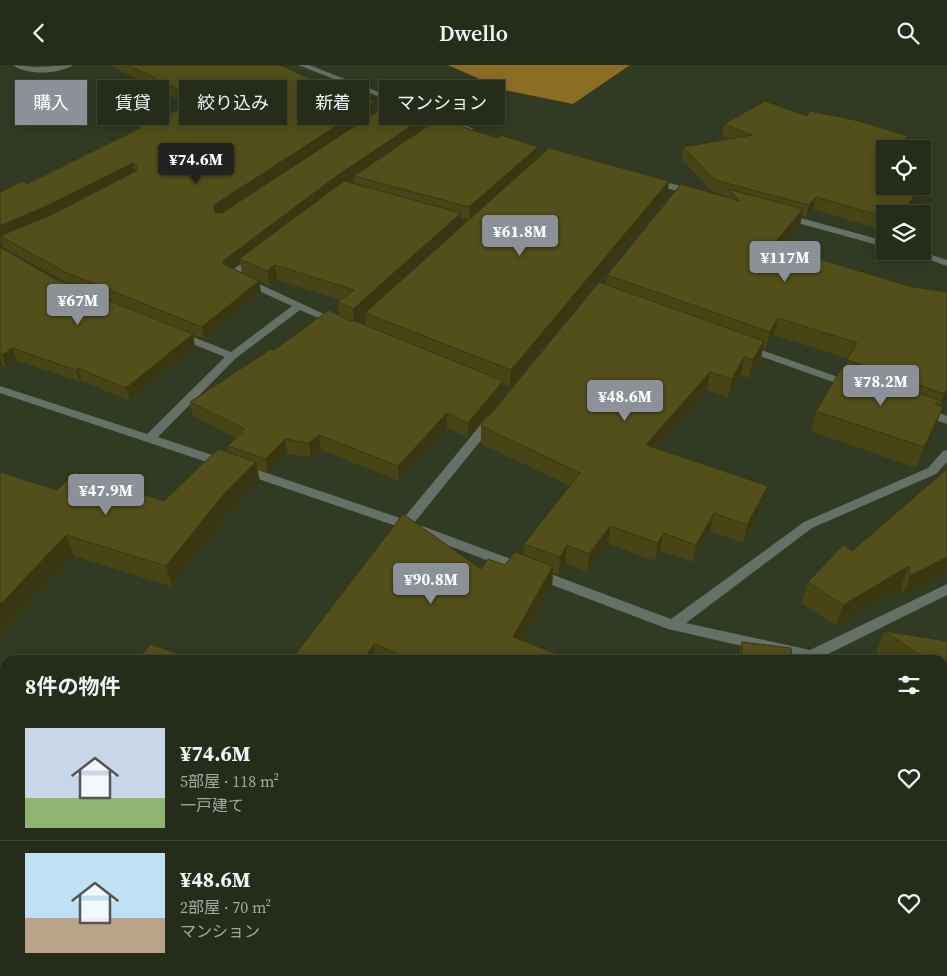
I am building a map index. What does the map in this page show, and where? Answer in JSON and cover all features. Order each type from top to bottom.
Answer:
[{"type":"street","points":[[17,65],[23,68],[56,69],[69,65]]},
{"type":"street","points":[[302,65],[379,95]]},
{"type":"street","points":[[449,125],[480,133]]},
{"type":"street","points":[[643,179],[678,192],[708,196]]},
{"type":"street","points":[[774,214],[876,242]]},
{"type":"street","points":[[261,252],[231,275],[350,329]]},
{"type":"street","points":[[931,258],[947,263]]},
{"type":"street","points":[[150,438],[232,356],[300,306]]},
{"type":"street","points":[[171,332],[232,356]]},
{"type":"street","points":[[734,343],[864,390]]},
{"type":"street","points":[[0,389],[406,525],[673,625],[798,655]]},
{"type":"street","points":[[910,407],[947,420]]},
{"type":"street","points":[[406,525],[500,409]]},
{"type":"street","points":[[673,625],[808,525],[932,471],[947,454]]},
{"type":"street","points":[[817,655],[947,589]]},
{"type":"shaded area","points":[[448,65],[630,65],[573,104],[505,90],[505,80],[482,80]]},
{"type":"building","points":[[128,65],[280,65],[314,80],[297,80],[297,125],[338,125],[214,205],[215,213],[222,213],[356,125],[369,125],[369,117],[379,110],[379,125],[413,125],[338,175],[223,261],[223,264],[259,281],[202,327],[65,272],[0,236],[51,215],[136,171],[138,167],[133,163],[44,207],[0,226],[0,192],[22,181],[27,184],[143,125],[169,125],[169,114],[179,109],[179,125],[287,125],[287,80],[179,80],[179,90],[169,85],[169,80],[159,80]]},
{"type":"building","points":[[369,99],[375,101],[369,105]]},
{"type":"building","points":[[765,101],[807,116],[810,111],[859,121],[908,136],[904,140],[876,140],[876,195],[915,195],[908,205],[876,205],[876,214],[816,197],[809,205],[715,180],[683,147],[752,135],[724,124]]},
{"type":"building","points":[[429,125],[457,125],[498,138],[501,135],[538,147],[469,207],[354,176]]},
{"type":"building","points":[[549,148],[669,181],[511,370],[365,313]]},
{"type":"building","points":[[344,181],[461,213],[353,309],[338,302],[354,290],[275,265],[267,271],[239,259]]},
{"type":"building","points":[[681,184],[740,201],[728,189],[803,209],[773,245],[912,287],[947,292],[947,390],[944,394],[847,360],[857,343],[778,318],[770,332],[607,275]]},
{"type":"building","points":[[0,247],[55,279],[193,334],[126,388],[78,368],[76,370],[12,348],[2,355],[0,354]]},
{"type":"building","points":[[599,282],[764,341],[753,360],[744,357],[732,379],[710,372],[646,445],[768,486],[747,525],[714,513],[696,545],[663,533],[658,543],[610,526],[589,554],[567,545],[560,557],[524,544],[580,473],[481,426]]},
{"type":"building","points":[[329,310],[350,321],[355,321],[503,381],[468,423],[447,413],[398,466],[319,435],[309,443],[285,439],[266,459],[228,446],[245,429],[190,402],[271,349],[274,350]]},
{"type":"building","points":[[843,366],[939,400],[935,404],[943,407],[924,447],[816,411]]},
{"type":"building","points":[[218,449],[256,462],[224,494],[166,566],[66,535],[0,605],[0,472],[57,490],[75,472],[164,501]]},
{"type":"building","points":[[947,469],[947,557],[910,576],[909,566],[843,605],[808,582],[843,545],[852,551]]},
{"type":"building","points":[[403,514],[481,569],[488,559],[505,565],[515,552],[553,566],[513,637],[560,655],[400,655],[374,644],[366,655],[295,655]]},
{"type":"building","points":[[884,631],[947,641],[947,655],[920,655]]},
{"type":"building","points":[[742,642],[791,648],[792,655],[742,655]]},
{"type":"building","points":[[151,644],[181,655],[141,655]]}]
